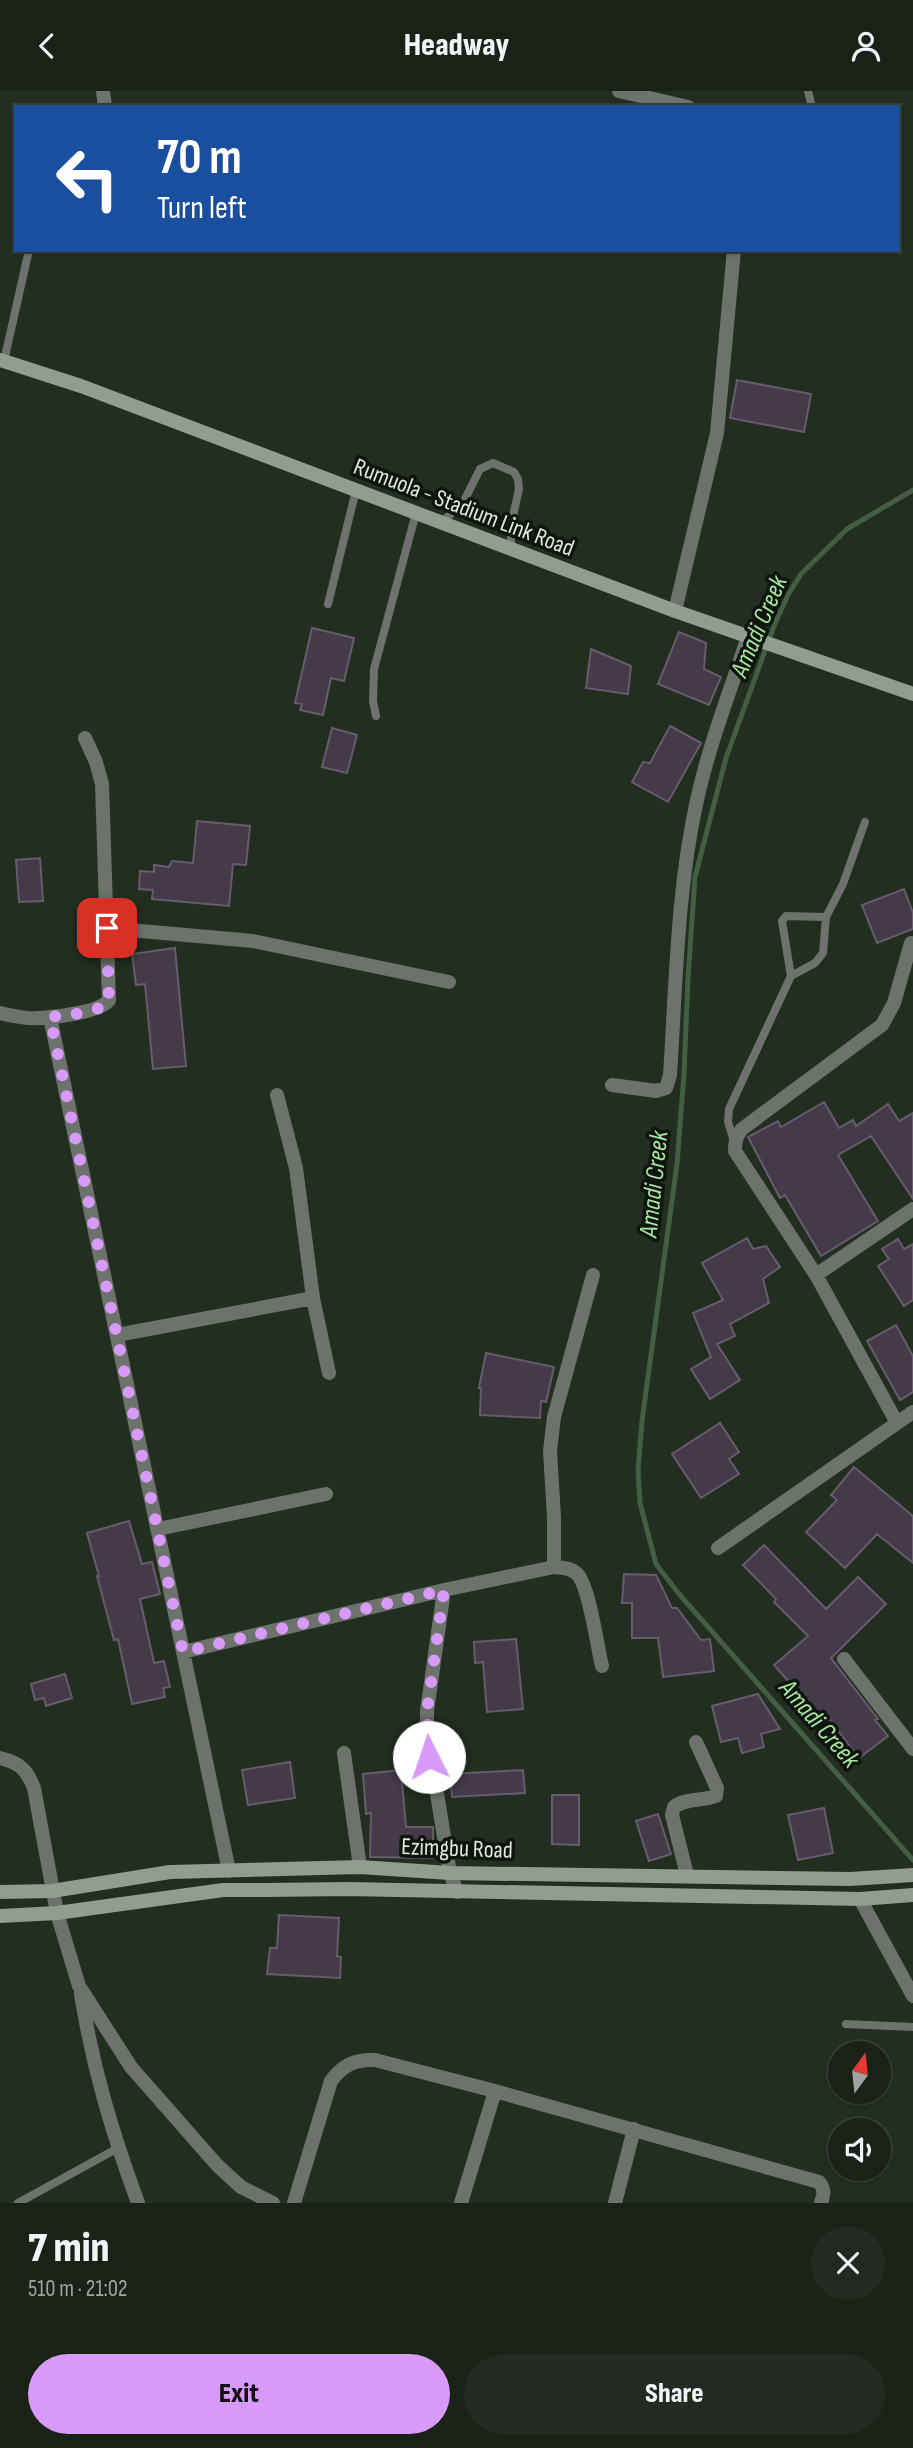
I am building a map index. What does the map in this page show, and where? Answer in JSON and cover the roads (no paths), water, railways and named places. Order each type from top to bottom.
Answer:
[{"type":"main road","name":"Rumuola - Stadium Link Road","points":[[2,360],[81,386],[675,611],[913,694]]},
{"type":"main road","name":"Ezimgbu Road","points":[[0,1892],[52,1891],[170,1872],[360,1867],[450,1873],[850,1879],[906,1876]]},
{"type":"main road","name":"Ezimgbu Road","points":[[0,1916],[57,1913],[223,1891],[348,1889],[860,1899],[913,1895]]},
{"type":"street","points":[[619,91],[668,96],[684,105]]},
{"type":"street","points":[[675,611],[717,433],[734,252]]},
{"type":"street","points":[[612,1085],[656,1091],[666,1088],[670,1075],[686,857],[697,799],[717,729],[752,639]]},
{"type":"street","points":[[0,1013],[29,1018],[50,1017],[105,1006],[109,1000],[102,784],[85,737]]},
{"type":"street","points":[[107,928],[253,941],[449,982]]},
{"type":"street","points":[[897,1423],[816,1275],[735,1151],[735,1143],[736,1136],[742,1129],[882,1025],[894,1003],[911,943]]},
{"type":"street","points":[[50,1017],[229,1871]]},
{"type":"street","points":[[277,1095],[296,1168],[313,1299],[329,1373]]},
{"type":"street","points":[[816,1275],[913,1209]]},
{"type":"street","points":[[554,1567],[550,1451],[552,1429],[561,1386],[593,1275]]},
{"type":"street","points":[[117,1335],[313,1299]]},
{"type":"street","points":[[718,1548],[913,1412]]},
{"type":"street","points":[[158,1529],[326,1494]]},
{"type":"street","points":[[183,1652],[444,1590],[554,1567],[571,1569],[578,1576],[589,1605],[602,1666]]},
{"type":"street","points":[[444,1590],[427,1711],[427,1733],[450,1873],[457,1892]]},
{"type":"street","points":[[844,1659],[913,1749]]},
{"type":"street","points":[[687,1875],[673,1815],[674,1807],[678,1803],[716,1796],[717,1788],[696,1742]]},
{"type":"street","points":[[344,1753],[360,1867]]},
{"type":"street","points":[[0,1758],[22,1766],[30,1776],[34,1788],[52,1891],[79,1986],[92,2059],[118,2148],[138,2203]]},
{"type":"street","points":[[860,1899],[913,1996]]},
{"type":"street","points":[[79,1986],[131,2067],[217,2165],[241,2187],[273,2203]]},
{"type":"street","points":[[294,2203],[331,2081],[339,2070],[351,2062],[376,2060],[819,2182],[824,2193],[821,2203]]},
{"type":"street","points":[[461,2203],[495,2091]]},
{"type":"street","points":[[615,2203],[634,2129]]},
{"type":"lane","points":[[2,360],[29,252]]},
{"type":"lane","points":[[441,522],[463,505],[480,469],[493,463],[514,473],[518,479],[519,489],[511,525],[511,549]]},
{"type":"lane","points":[[328,604],[356,490]]},
{"type":"lane","points":[[376,716],[373,701],[374,669],[416,513]]},
{"type":"lane","points":[[791,976],[820,959],[823,953],[826,917],[843,884],[866,822]]},
{"type":"lane","points":[[735,1143],[728,1122],[729,1108],[791,976],[782,921],[786,916],[794,915],[826,917]]},
{"type":"lane","points":[[846,2024],[913,2027]]},
{"type":"lane","points":[[18,2203],[118,2148]]},
{"type":"waterway","name":"Amadi Creek","points":[[913,490],[847,529],[801,574],[774,626],[726,758],[695,877],[677,1164],[642,1421],[638,1470],[640,1503],[656,1564],[679,1594],[913,1860]]}]
